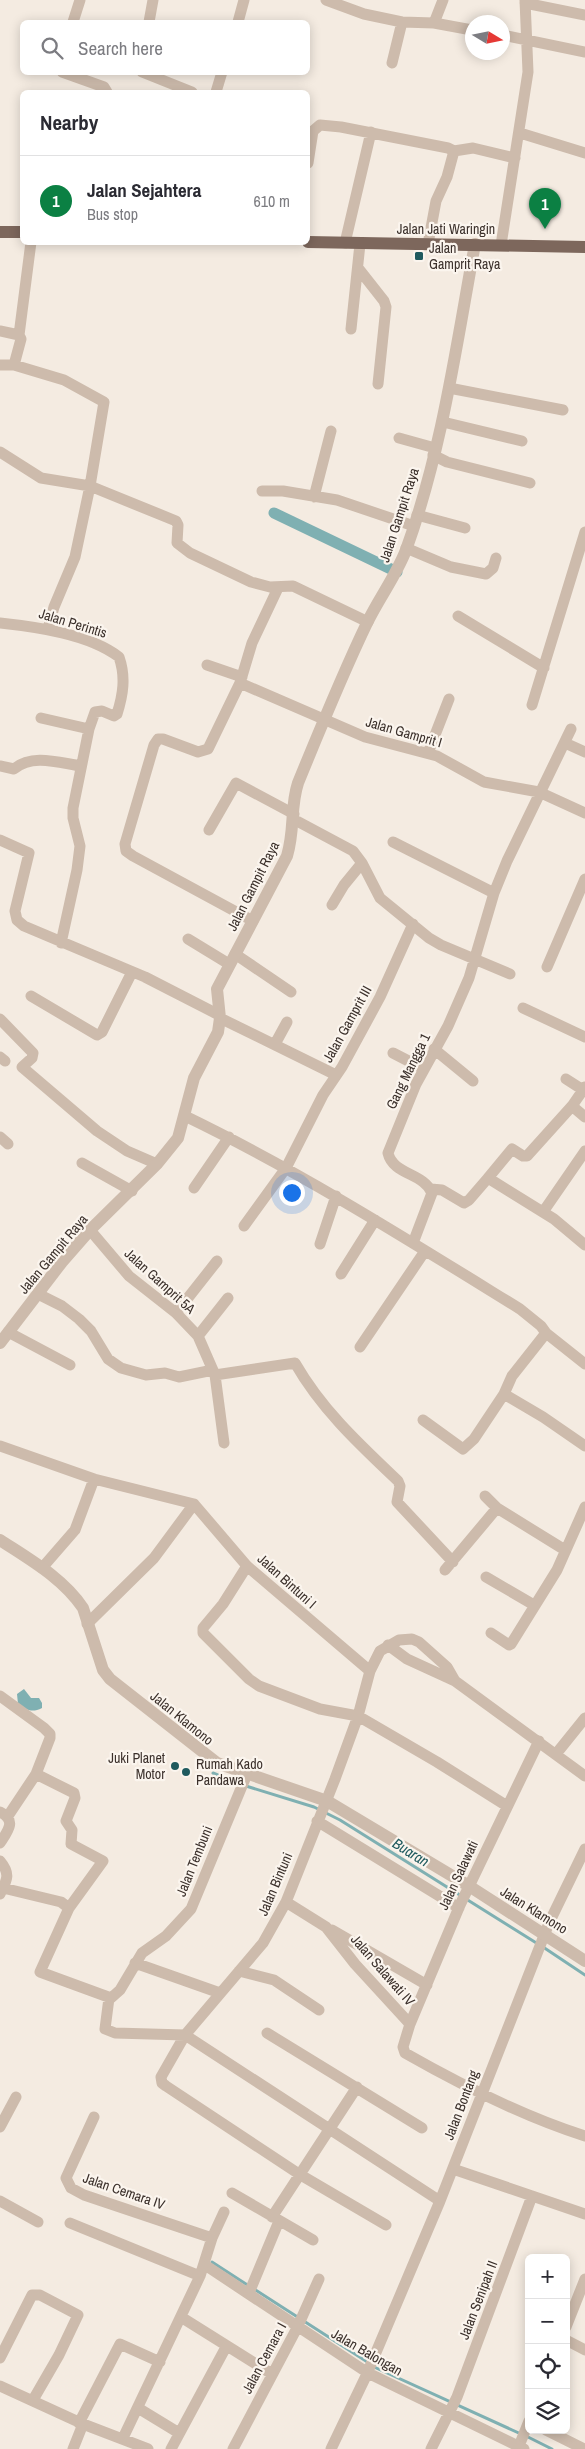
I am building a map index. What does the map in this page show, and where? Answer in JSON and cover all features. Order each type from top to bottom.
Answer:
[{"type":"main road","points":[[0,232],[20,232]]},
{"type":"main road","name":"Jalan Jati Waringin","points":[[310,242],[585,246]]},
{"type":"street","points":[[74,20],[80,0]]},
{"type":"street","points":[[148,20],[153,0]]},
{"type":"street","points":[[326,0],[364,14],[402,22],[434,23],[465,29]]},
{"type":"street","points":[[434,23],[443,0]]},
{"type":"street","points":[[238,20],[241,1]]},
{"type":"street","points":[[501,245],[520,133],[528,72],[525,2],[585,15]]},
{"type":"street","points":[[392,63],[402,22]]},
{"type":"street","points":[[510,37],[585,52]]},
{"type":"street","points":[[70,75],[104,87],[106,90]]},
{"type":"street","points":[[150,75],[187,90]]},
{"type":"street","points":[[217,90],[221,75]]},
{"type":"street","points":[[310,155],[316,127],[341,127],[448,148],[454,151],[473,148],[515,158]]},
{"type":"street","points":[[345,243],[371,132]]},
{"type":"street","points":[[520,133],[585,153]]},
{"type":"street","points":[[428,244],[436,201],[447,177],[454,151]]},
{"type":"street","points":[[352,329],[360,244]]},
{"type":"street","name":"Jalan Gampit Raya","points":[[0,1343],[66,1257],[90,1230],[132,1191],[178,1138],[194,1078],[218,1032],[218,989],[287,856],[293,838],[293,799],[296,791],[342,676],[368,622],[397,572],[406,548],[443,422],[475,244]]},
{"type":"street","points":[[17,335],[31,245]]},
{"type":"street","points":[[358,268],[384,301],[386,307],[378,384]]},
{"type":"street","points":[[0,331],[17,335],[21,339],[14,365]]},
{"type":"street","points":[[0,365],[14,365],[64,380],[104,402],[90,486],[75,557],[54,607],[48,629]]},
{"type":"street","points":[[449,388],[563,410]]},
{"type":"street","points":[[443,422],[522,441]]},
{"type":"street","points":[[314,497],[331,431]]},
{"type":"street","points":[[399,438],[434,452],[447,462],[530,484]]},
{"type":"street","points":[[0,452],[41,478],[90,486],[169,517],[178,525],[176,539],[180,547],[251,582],[278,588],[293,586],[368,622]]},
{"type":"street","points":[[262,491],[283,491],[337,500],[415,520],[465,528]]},
{"type":"street","points":[[532,704],[585,532]]},
{"type":"street","points":[[406,548],[451,567],[477,573],[489,573],[496,558]]},
{"type":"street","points":[[253,921],[133,856],[126,851],[125,844],[154,745],[158,740],[163,739],[198,752],[206,751],[241,680],[252,643],[278,588]]},
{"type":"street","points":[[458,616],[544,668]]},
{"type":"street","name":"Jalan Perintis","points":[[1,626],[48,629],[104,648],[119,657],[124,688],[117,714],[114,716],[102,711],[95,712],[88,729]]},
{"type":"street","name":"Jalan Gamprit I","points":[[206,665],[365,737],[428,753],[484,782],[539,792],[585,813]]},
{"type":"street","points":[[428,753],[449,699]]},
{"type":"street","points":[[41,718],[88,729],[73,818],[80,846],[78,862],[61,943]]},
{"type":"street","name":"Gang Mangga 1","points":[[431,1189],[396,1166],[389,1160],[388,1153],[424,1069],[448,1026],[468,978],[494,893],[539,792],[571,729]]},
{"type":"street","points":[[565,743],[585,752]]},
{"type":"street","points":[[0,766],[14,768],[23,762],[36,760],[81,766]]},
{"type":"street","points":[[209,830],[236,783],[349,849],[362,863],[380,898],[387,906],[441,945],[510,974]]},
{"type":"street","name":"Jalan Gamprit III","points":[[0,840],[28,853],[16,904],[17,920],[38,934],[132,972],[336,1075],[380,997],[413,924]]},
{"type":"street","points":[[393,842],[494,893]]},
{"type":"street","points":[[332,905],[344,885],[362,863]]},
{"type":"street","points":[[547,967],[585,878]]},
{"type":"street","points":[[188,939],[232,959],[291,992]]},
{"type":"street","points":[[31,996],[97,1035],[102,1032],[132,972]]},
{"type":"street","points":[[523,1008],[585,1037]]},
{"type":"street","points":[[0,1019],[33,1053],[32,1058],[22,1068],[98,1131],[127,1151],[157,1164]]},
{"type":"street","points":[[275,1044],[287,1022]]},
{"type":"street","points":[[434,1049],[473,1081]]},
{"type":"street","points":[[393,1052],[424,1069]]},
{"type":"street","points":[[244,1226],[286,1168],[322,1095],[336,1075]]},
{"type":"street","points":[[413,1243],[432,1196],[431,1189],[442,1190],[464,1203],[469,1200],[512,1149],[523,1156],[527,1156],[572,1106],[584,1088],[566,1079]]},
{"type":"street","points":[[572,1106],[585,1117]]},
{"type":"street","points":[[185,1116],[230,1137],[336,1196],[520,1308],[585,1364]]},
{"type":"street","points":[[194,1188],[230,1137]]},
{"type":"street","points":[[543,1212],[585,1151]]},
{"type":"street","points":[[82,1162],[132,1191]]},
{"type":"street","points":[[488,1178],[543,1212],[585,1245]]},
{"type":"street","points":[[320,1244],[336,1196]]},
{"type":"street","points":[[341,1274],[375,1220]]},
{"type":"street","name":"Jalan Gamprit 5A","points":[[90,1230],[129,1276],[176,1313],[198,1336],[214,1372],[224,1443]]},
{"type":"street","points":[[360,1347],[425,1251]]},
{"type":"street","points":[[176,1313],[216,1261]]},
{"type":"street","points":[[38,1294],[62,1306],[79,1319],[95,1337],[108,1359],[121,1368],[146,1375],[165,1373],[179,1377],[294,1363],[315,1396],[334,1419],[398,1481],[400,1486],[396,1502],[449,1566],[497,1508]]},
{"type":"street","points":[[198,1336],[228,1298]]},
{"type":"street","points":[[8,1332],[70,1365]]},
{"type":"street","points":[[423,1420],[462,1449],[474,1439],[504,1394],[512,1376],[546,1332]]},
{"type":"street","points":[[504,1394],[543,1417],[585,1446]]},
{"type":"street","points":[[0,1446],[94,1479],[194,1504],[154,1558],[87,1624]]},
{"type":"street","points":[[42,1568],[75,1530],[94,1479]]},
{"type":"street","points":[[485,1496],[497,1508],[565,1550]]},
{"type":"street","name":"Jalan Bintuni I","points":[[194,1504],[247,1566],[370,1671]]},
{"type":"street","points":[[491,1633],[509,1645],[511,1644],[557,1570],[585,1507]]},
{"type":"street","name":"Jalan Klamono","points":[[0,1540],[42,1568],[77,1600],[83,1608],[103,1670],[110,1679],[208,1758],[244,1782],[322,1812],[467,1890],[541,1942],[585,1960]]},
{"type":"street","points":[[247,1566],[223,1604],[205,1623],[203,1633],[249,1679],[259,1686],[320,1709],[358,1716],[507,1806]]},
{"type":"street","points":[[486,1577],[534,1605]]},
{"type":"street","points":[[388,1645],[406,1638],[420,1642],[447,1667],[456,1681]]},
{"type":"street","points":[[388,1645],[407,1659],[456,1681],[585,1776]]},
{"type":"street","name":"Jalan Bintuni","points":[[299,2174],[162,2083],[161,2077],[185,2035],[263,1943],[286,1902],[358,1716],[370,1671],[380,1651],[388,1645]]},
{"type":"street","points":[[0,1696],[50,1734],[50,1743],[36,1774],[4,1814],[11,1823],[10,1829],[0,1842]]},
{"type":"street","points":[[556,1754],[585,1718]]},
{"type":"street","name":"Jalan Salawati","points":[[410,2024],[467,1890],[539,1741]]},
{"type":"street","points":[[36,1774],[74,1793],[75,1798],[66,1821],[72,1830],[71,1844],[103,1861],[69,1908],[40,1972],[113,1996],[104,2028],[108,2031],[185,2035],[440,2201]]},
{"type":"street","name":"Jalan Tembuni","points":[[113,1996],[142,1953],[166,1936],[191,1909],[244,1782]]},
{"type":"street","points":[[322,1812],[460,1906]]},
{"type":"street","name":"Jalan Bontang","points":[[330,2449],[370,2367],[440,2201],[541,1942],[585,1849]]},
{"type":"street","points":[[0,1861],[8,1872],[7,1883],[2,1891],[61,1902],[69,1908]]},
{"type":"street","name":"Jalan Salawati IV","points":[[286,1902],[326,1927],[355,1964],[410,2024],[403,2047],[405,2053],[481,2095]]},
{"type":"street","points":[[326,1927],[426,1985]]},
{"type":"street","points":[[135,1963],[220,1993]]},
{"type":"street","points":[[239,1971],[274,1980],[319,2010]]},
{"type":"street","points":[[267,2033],[422,2128]]},
{"type":"street","points":[[250,2289],[276,2219],[299,2174],[357,2087]]},
{"type":"street","points":[[481,2095],[551,2125],[585,2136]]},
{"type":"street","points":[[0,2128],[16,2097]]},
{"type":"street","name":"Jalan Cemara IV","points":[[94,2116],[66,2178],[72,2188],[84,2195],[212,2238]]},
{"type":"street","points":[[452,2169],[585,2214]]},
{"type":"street","points":[[299,2174],[386,2225]]},
{"type":"street","points":[[232,2193],[313,2240]]},
{"type":"street","name":"Jalan Senipah II","points":[[431,2449],[453,2406],[532,2196]]},
{"type":"street","points":[[0,2201],[38,2222]]},
{"type":"street","points":[[123,2438],[200,2276],[212,2238],[224,2212]]},
{"type":"street","points":[[70,2223],[200,2276]]},
{"type":"street","name":"Jalan Balongan","points":[[205,2264],[250,2289],[370,2367],[453,2406],[522,2445]]},
{"type":"street","name":"Jalan Cemara I","points":[[233,2449],[300,2322],[319,2279]]},
{"type":"street","points":[[570,2317],[585,2279]]},
{"type":"street","points":[[0,2358],[32,2295],[40,2295],[76,2313],[78,2317],[33,2400]]},
{"type":"street","points":[[181,2317],[226,2347],[272,2374]]},
{"type":"street","points":[[570,2342],[585,2350]]},
{"type":"street","points":[[73,2449],[81,2423],[120,2344],[160,2362]]},
{"type":"street","points":[[171,2449],[226,2347]]},
{"type":"street","points":[[1,2390],[33,2400],[81,2423],[148,2449]]},
{"type":"street","points":[[138,2408],[178,2433]]},
{"type":"street","points":[[554,2434],[584,2449]]},
{"type":"water","points":[[24,1689],[31,1698],[39,1698],[42,1708],[29,1710],[18,1704],[17,1694]]},
{"type":"waterway","points":[[274,513],[397,572]]},
{"type":"waterway","name":"Buaran","points":[[213,1773],[240,1784]]},
{"type":"waterway","name":"Buaran","points":[[246,1786],[314,1807],[340,1820],[538,1944]]},
{"type":"waterway","name":"Buaran","points":[[543,1947],[585,1975]]},
{"type":"waterway","points":[[212,2262],[249,2286]]},
{"type":"waterway","points":[[254,2289],[369,2363]]},
{"type":"waterway","points":[[374,2367],[521,2434]]},
{"type":"waterway","points":[[526,2436],[552,2449]]},
{"type":"place","name":"Jalan Sejahtera","points":[[545,229]]},
{"type":"place","name":"Jalan Gamprit Raya","points":[[419,256]]},
{"type":"place","name":"Juki Planet Motor","points":[[175,1766]]},
{"type":"place","name":"Rumah Kado Pandawa","points":[[186,1772]]}]
